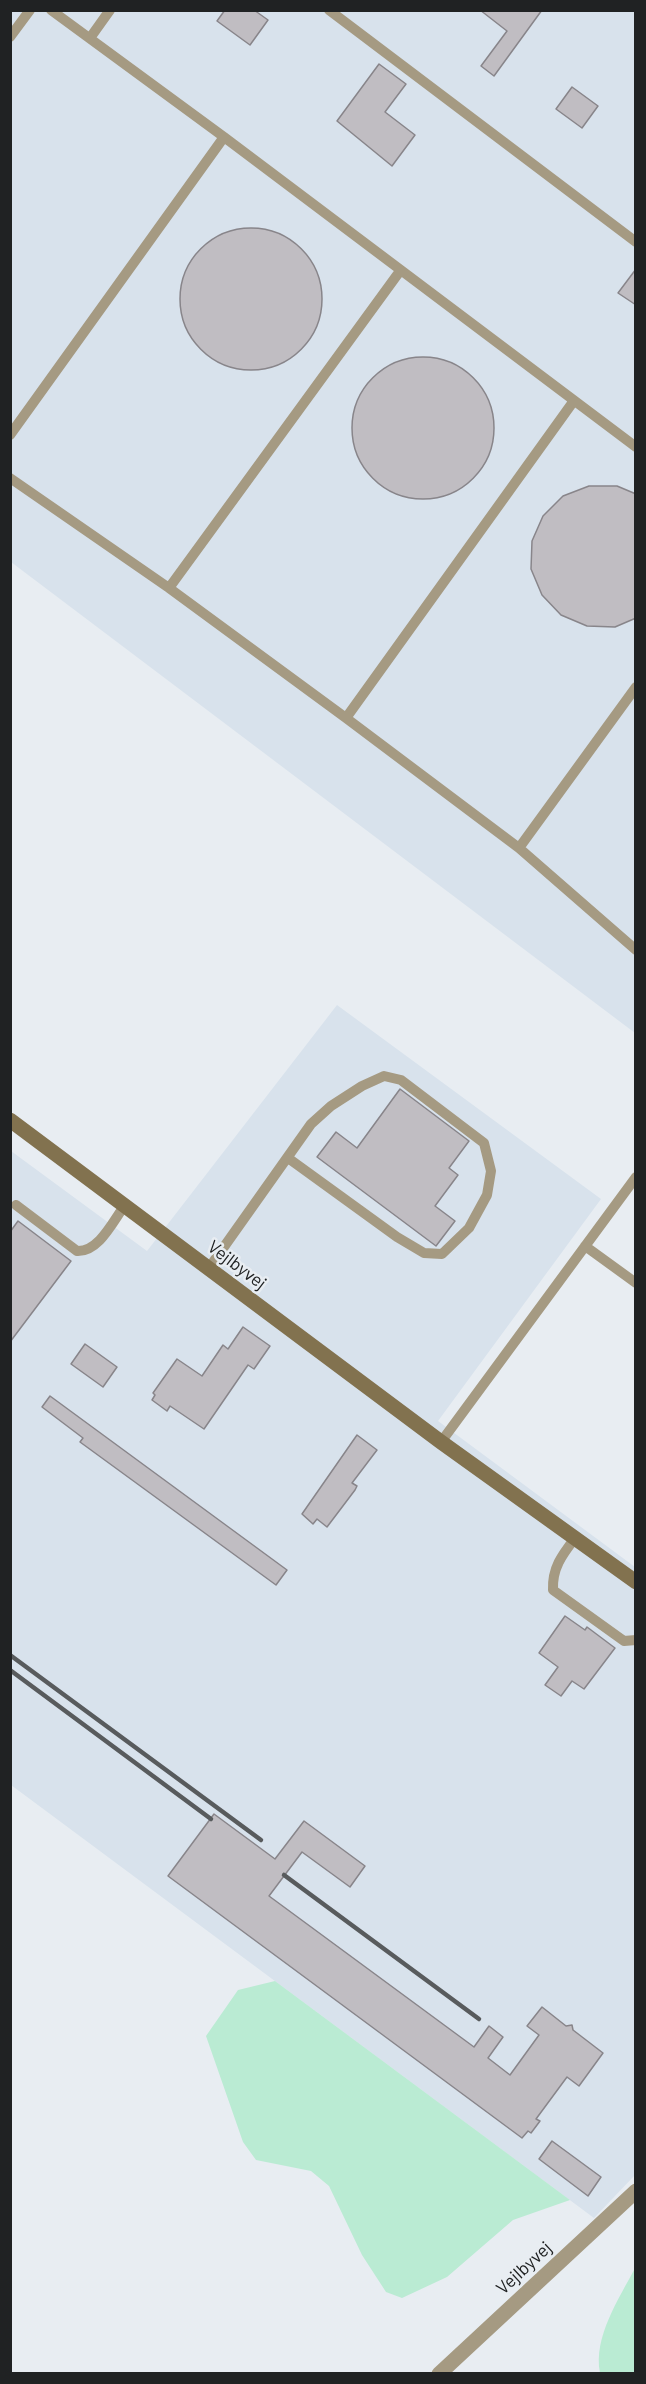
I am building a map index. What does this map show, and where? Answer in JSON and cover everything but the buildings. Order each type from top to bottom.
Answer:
[{"type":"street","name":"Vejlbyvej","points":[[10,1120],[441,1442],[636,1582]]},
{"type":"street","name":"Vejlbyvej","points":[[439,2373],[636,2191]]},
{"type":"lane","points":[[10,37],[30,10]]},
{"type":"lane","points":[[51,10],[224,136],[573,402],[636,447]]},
{"type":"lane","points":[[90,38],[110,10]]},
{"type":"lane","points":[[329,10],[636,242]]},
{"type":"lane","points":[[10,435],[224,136]]},
{"type":"lane","points":[[169,588],[400,271]]},
{"type":"lane","points":[[346,718],[573,402]]},
{"type":"lane","points":[[10,478],[169,588],[519,848],[636,950]]},
{"type":"lane","points":[[519,848],[636,687]]},
{"type":"lane","points":[[209,1268],[311,1124],[331,1106],[362,1086],[384,1076],[401,1080],[484,1143],[491,1171],[487,1195],[469,1228],[442,1254],[424,1254],[288,1158]]},
{"type":"lane","points":[[441,1442],[636,1177]]},
{"type":"lane","points":[[16,1205],[77,1251],[86,1251],[96,1245],[125,1205]]},
{"type":"lane","points":[[585,1246],[636,1283]]},
{"type":"lane","points":[[574,1538],[561,1556],[552,1576],[553,1590],[624,1641],[636,1640]]},
{"type":"shaded area","points":[[10,11],[635,11],[635,1033],[11,562]]},
{"type":"shaded area","points":[[337,1005],[601,1199],[438,1421],[635,1567],[635,2175],[594,2218],[11,1785],[11,1151],[147,1251]]},
{"type":"green space","points":[[275,1981],[570,2200],[513,2220],[447,2277],[402,2298],[386,2292],[362,2255],[329,2186],[311,2171],[256,2160],[243,2142],[206,2036],[238,1990]]},
{"type":"green space","points":[[635,2268],[635,2373],[600,2373],[600,2346],[604,2332],[615,2305]]},
{"type":"railway","points":[[10,1655],[261,1840]]},
{"type":"railway","points":[[10,1670],[211,1819]]},
{"type":"railway","points":[[284,1875],[479,2019]]}]
